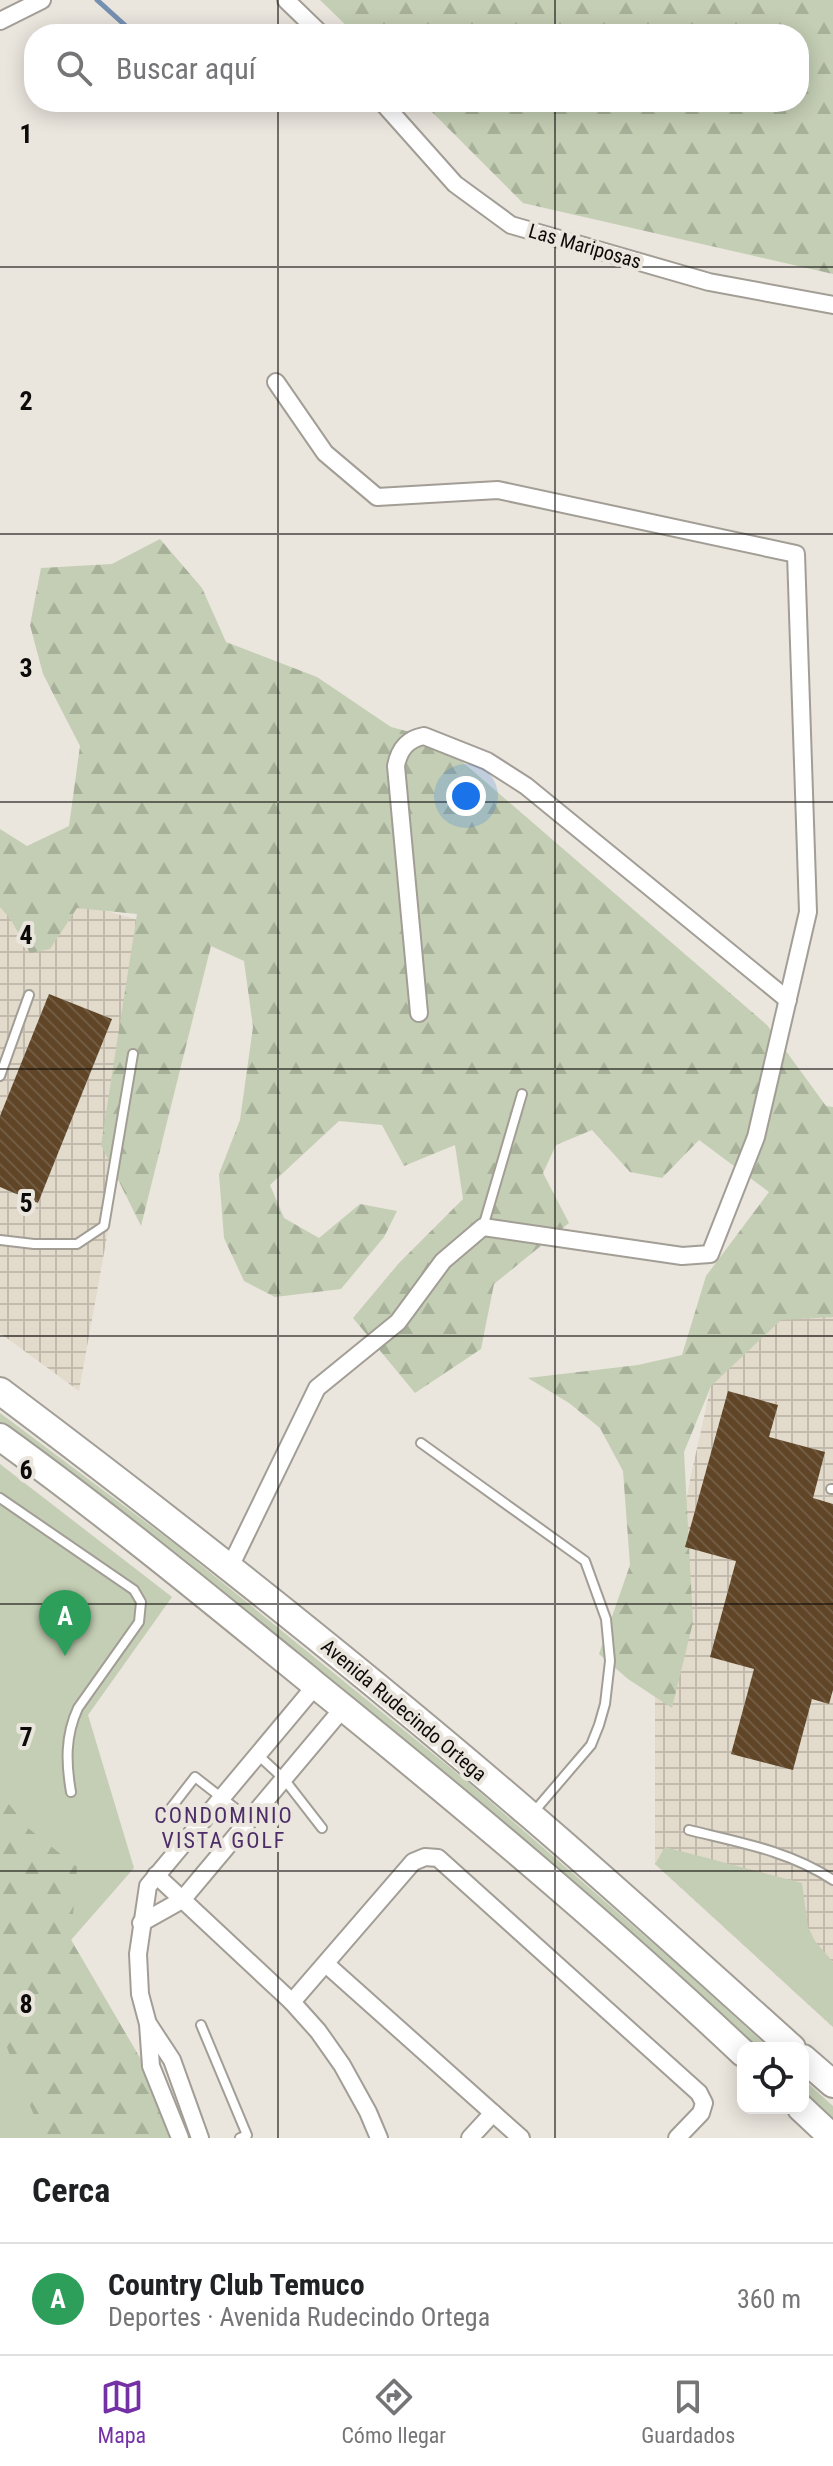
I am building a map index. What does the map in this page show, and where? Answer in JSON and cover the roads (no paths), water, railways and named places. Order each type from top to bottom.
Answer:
[{"type":"main road","name":"Avenida Rudecindo Ortega","points":[[0,1391],[316,1636],[530,1815],[785,2042]]},
{"type":"main road","name":"Avenida Rudecindo Ortega","points":[[0,1437],[98,1509],[518,1850],[737,2048]]},
{"type":"main road","points":[[809,2063],[833,2084]]},
{"type":"main road","points":[[807,2114],[833,2138]]},
{"type":"street","points":[[0,21],[42,0]]},
{"type":"street","points":[[286,0],[311,24]]},
{"type":"street","name":"Las Mariposas","points":[[391,112],[455,184],[511,225],[709,282],[833,305]]},
{"type":"street","points":[[230,1567],[317,1388],[398,1322],[443,1261],[483,1227],[682,1256],[710,1254],[756,1137],[808,912],[796,554],[498,490],[377,497],[325,453],[276,382]]},
{"type":"street","points":[[419,1013],[396,766],[397,758],[406,744],[424,736],[467,751],[507,772],[788,1000]]},
{"type":"street","points":[[180,2138],[151,2066],[148,2024],[140,1994],[138,1954],[148,1886],[316,1685]]},
{"type":"street","points":[[141,1923],[182,1900],[344,1707]]},
{"type":"street","points":[[292,2002],[413,1862],[425,1857],[438,1858],[699,2093],[704,2103],[701,2113],[677,2138]]},
{"type":"street","points":[[156,1875],[292,2002],[318,2031],[342,2065],[379,2138]]},
{"type":"street","points":[[326,1964],[521,2138]]},
{"type":"street","points":[[148,2024],[172,2060],[200,2138]]},
{"type":"street","points":[[470,2138],[493,2113]]},
{"type":"lane","points":[[0,1076],[29,995]]},
{"type":"lane","points":[[0,1240],[77,1244],[104,1226],[133,1054]]},
{"type":"lane","points":[[483,1227],[522,1094]]},
{"type":"lane","points":[[421,1443],[585,1561],[606,1619],[610,1661],[599,1725],[591,1745],[530,1815]]},
{"type":"lane","points":[[0,1498],[134,1590],[141,1602],[139,1622],[73,1719],[67,1754],[71,1792]]},
{"type":"lane","points":[[258,1755],[284,1779],[322,1828]]},
{"type":"lane","points":[[164,1817],[195,1777],[250,1820]]},
{"type":"lane","points":[[689,1830],[773,1851],[815,1868],[833,1880]]},
{"type":"lane","points":[[201,2025],[245,2137]]},
{"type":"waterway","points":[[97,0],[124,24]]},
{"type":"place","name":"Country Club Temuco","points":[[65,1656]]},
{"type":"district","name":"CONDOMINIO VISTA GOLF","points":[[224,1828]]}]
